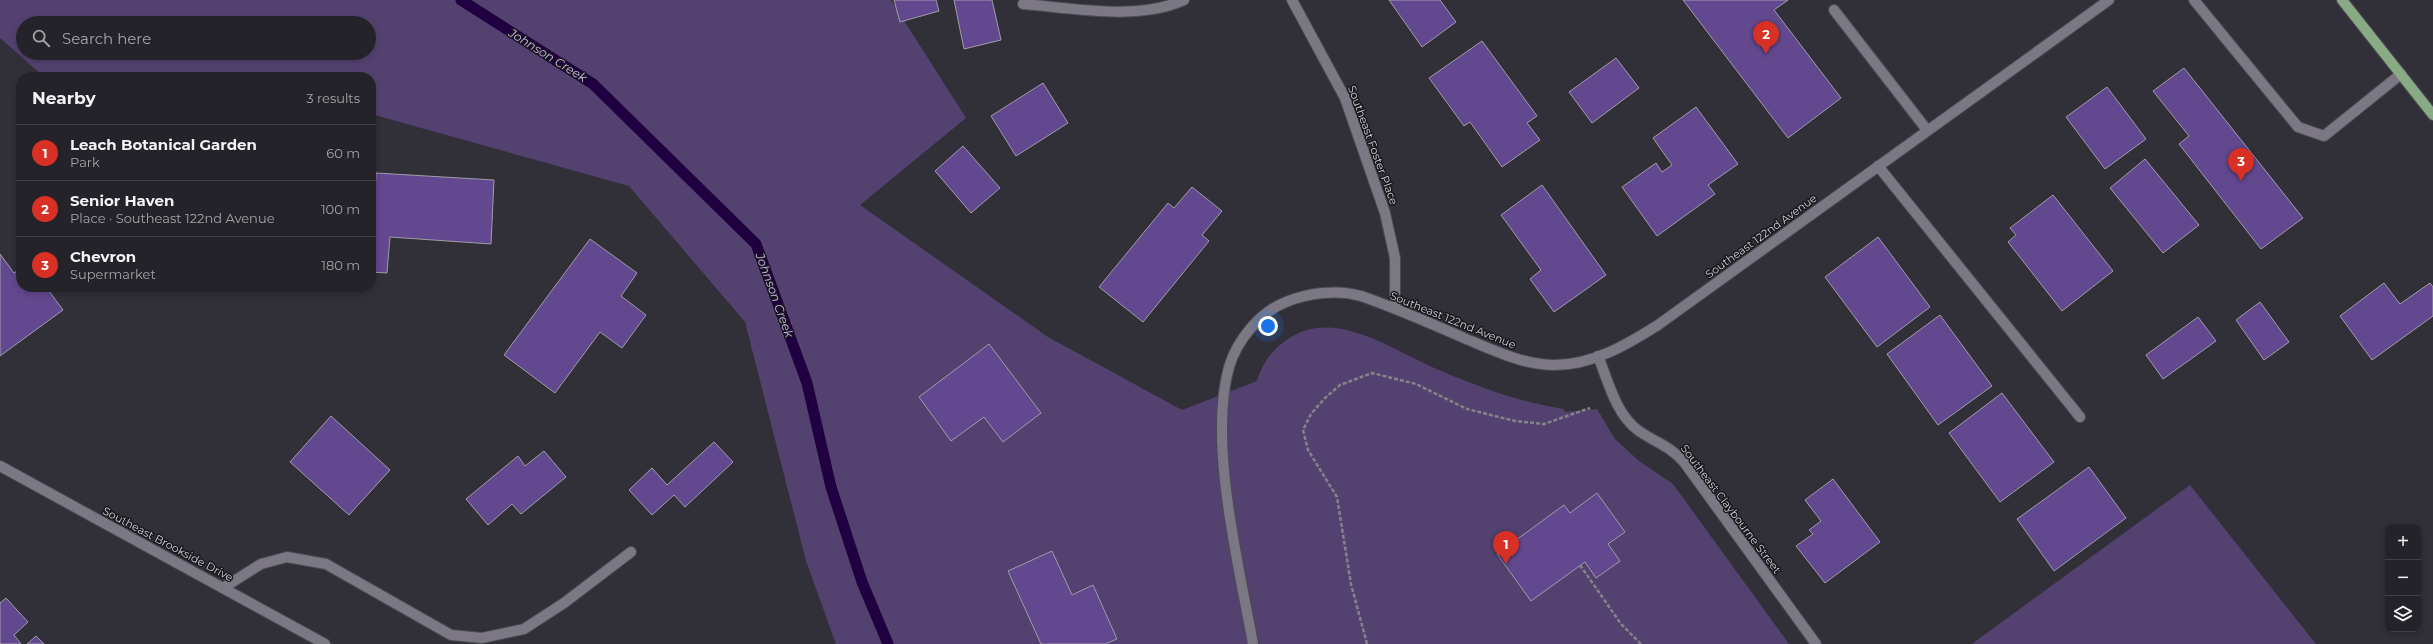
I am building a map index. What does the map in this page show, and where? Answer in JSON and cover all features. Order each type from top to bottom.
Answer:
[{"type":"main road","points":[[2342,0],[2433,115]]},
{"type":"street","points":[[1022,4],[1097,10],[1152,10],[1184,0]]},
{"type":"street","name":"Southeast Foster Place","points":[[1292,0],[1345,98],[1385,213],[1394,258],[1394,308]]},
{"type":"street","name":"Southeast 122nd Avenue","points":[[1253,644],[1229,507],[1223,451],[1223,401],[1229,366],[1238,346],[1262,318],[1280,304],[1304,294],[1328,293],[1358,295],[1394,308],[1501,353],[1530,362],[1556,365],[1598,356],[1626,345],[1658,325],[2109,0]]},
{"type":"street","points":[[2194,0],[2298,127],[2324,136],[2401,74]]},
{"type":"street","points":[[1834,10],[1927,130]]},
{"type":"street","points":[[1878,166],[2080,417]]},
{"type":"street","name":"Southeast Claybourne Street","points":[[1598,356],[1613,396],[1625,417],[1638,430],[1670,448],[1684,462],[1816,644]]},
{"type":"street","name":"Southeast Brookside Drive","points":[[0,466],[325,644]]},
{"type":"street","points":[[223,588],[261,564],[288,557],[326,564],[451,635],[482,638],[524,629],[564,603],[631,552]]},
{"type":"path","points":[[1367,644],[1351,584],[1337,497],[1308,450],[1304,430],[1311,414],[1325,398],[1340,385],[1372,373],[1416,384],[1467,409],[1515,421],[1544,424],[1590,408]]},
{"type":"path","points":[[1580,566],[1621,624],[1641,644]]},
{"type":"shaded area","points":[[0,0],[891,0],[966,118],[860,205],[1048,337],[1182,410],[1257,381],[1267,359],[1279,346],[1303,332],[1322,328],[1342,329],[1362,335],[1454,376],[1517,399],[1564,409],[1565,412],[1597,409],[1615,439],[1639,461],[1673,484],[1789,644],[836,644],[806,561],[745,322],[629,186],[376,115],[376,72],[38,72],[25,60],[376,60],[376,16],[16,16],[16,52],[0,38]]},
{"type":"shaded area","points":[[2190,485],[2316,644],[1972,644],[1984,635]]},
{"type":"building","points":[[894,0],[936,0],[939,11],[900,22]]},
{"type":"building","points":[[954,0],[992,0],[1001,40],[964,49]]},
{"type":"building","points":[[1389,0],[1440,0],[1456,22],[1422,47]]},
{"type":"building","points":[[1683,0],[1788,0],[1774,10],[1841,98],[1788,138]]},
{"type":"building","points":[[1482,41],[1537,116],[1527,123],[1540,140],[1502,167],[1470,122],[1464,126],[1429,78]]},
{"type":"building","points":[[1616,58],[1639,88],[1592,123],[1569,92]]},
{"type":"building","points":[[2184,68],[2303,218],[2261,249],[2179,144],[2189,136],[2153,91]]},
{"type":"building","points":[[1043,83],[1068,123],[1016,156],[991,116]]},
{"type":"building","points":[[2107,87],[2146,139],[2105,169],[2066,117]]},
{"type":"building","points":[[1696,107],[1738,164],[1708,185],[1715,194],[1657,236],[1622,187],[1656,163],[1662,172],[1672,165],[1653,138]]},
{"type":"building","points":[[963,146],[1000,188],[971,213],[935,171]]},
{"type":"building","points":[[2145,159],[2199,225],[2163,253],[2110,188]]},
{"type":"building","points":[[376,173],[494,180],[491,244],[390,237],[387,273],[376,272]]},
{"type":"building","points":[[1542,185],[1606,275],[1554,312],[1530,279],[1541,270],[1501,215]]},
{"type":"building","points":[[1192,187],[1222,211],[1202,235],[1209,241],[1143,322],[1099,287],[1168,203],[1174,208]]},
{"type":"building","points":[[2053,195],[2113,271],[2062,311],[2008,242],[2016,235],[2010,228]]},
{"type":"building","points":[[1878,237],[1930,307],[1877,347],[1825,277]]},
{"type":"building","points":[[590,239],[637,273],[621,296],[646,315],[622,348],[600,332],[555,393],[504,355]]},
{"type":"building","points":[[0,254],[14,273],[16,272],[16,292],[50,292],[63,310],[0,356]]},
{"type":"building","points":[[2384,283],[2400,304],[2430,283],[2433,287],[2433,316],[2372,360],[2340,316]]},
{"type":"building","points":[[2260,302],[2289,342],[2264,360],[2236,320]]},
{"type":"building","points":[[1940,315],[1992,386],[1938,425],[1887,354]]},
{"type":"building","points":[[2198,317],[2216,341],[2163,379],[2146,355]]},
{"type":"building","points":[[989,344],[1041,413],[1003,442],[984,417],[951,441],[919,397]]},
{"type":"building","points":[[2002,393],[2054,462],[2000,502],[1949,433]]},
{"type":"building","points":[[331,416],[390,470],[349,515],[290,462]]},
{"type":"building","points":[[714,442],[733,462],[685,507],[674,495],[652,515],[629,490],[652,468],[667,485]]},
{"type":"building","points":[[544,451],[566,477],[521,514],[512,504],[488,525],[466,499],[518,456],[525,466]]},
{"type":"building","points":[[2089,467],[2126,518],[2054,571],[2017,519]]},
{"type":"building","points":[[1833,479],[1880,542],[1825,583],[1796,546],[1813,534],[1809,530],[1821,521],[1805,500]]},
{"type":"building","points":[[1597,493],[1625,532],[1608,544],[1620,561],[1596,578],[1585,562],[1531,601],[1497,554],[1564,505],[1570,513]]},
{"type":"building","points":[[1052,551],[1072,595],[1093,585],[1117,639],[1105,644],[1041,644],[1008,571]]},
{"type":"building","points":[[6,598],[28,622],[14,635],[21,644],[0,644],[0,603]]},
{"type":"building","points":[[36,636],[44,644],[27,644]]},
{"type":"waterway","name":"Johnson Creek","points":[[461,0],[593,84],[756,244],[807,383],[831,487],[862,582],[888,644]]},
{"type":"place","name":"Senior Haven","points":[[1766,54]]},
{"type":"place","name":"Chevron","points":[[2241,181]]},
{"type":"place","name":"Leach Botanical Garden","points":[[1506,564]]}]
